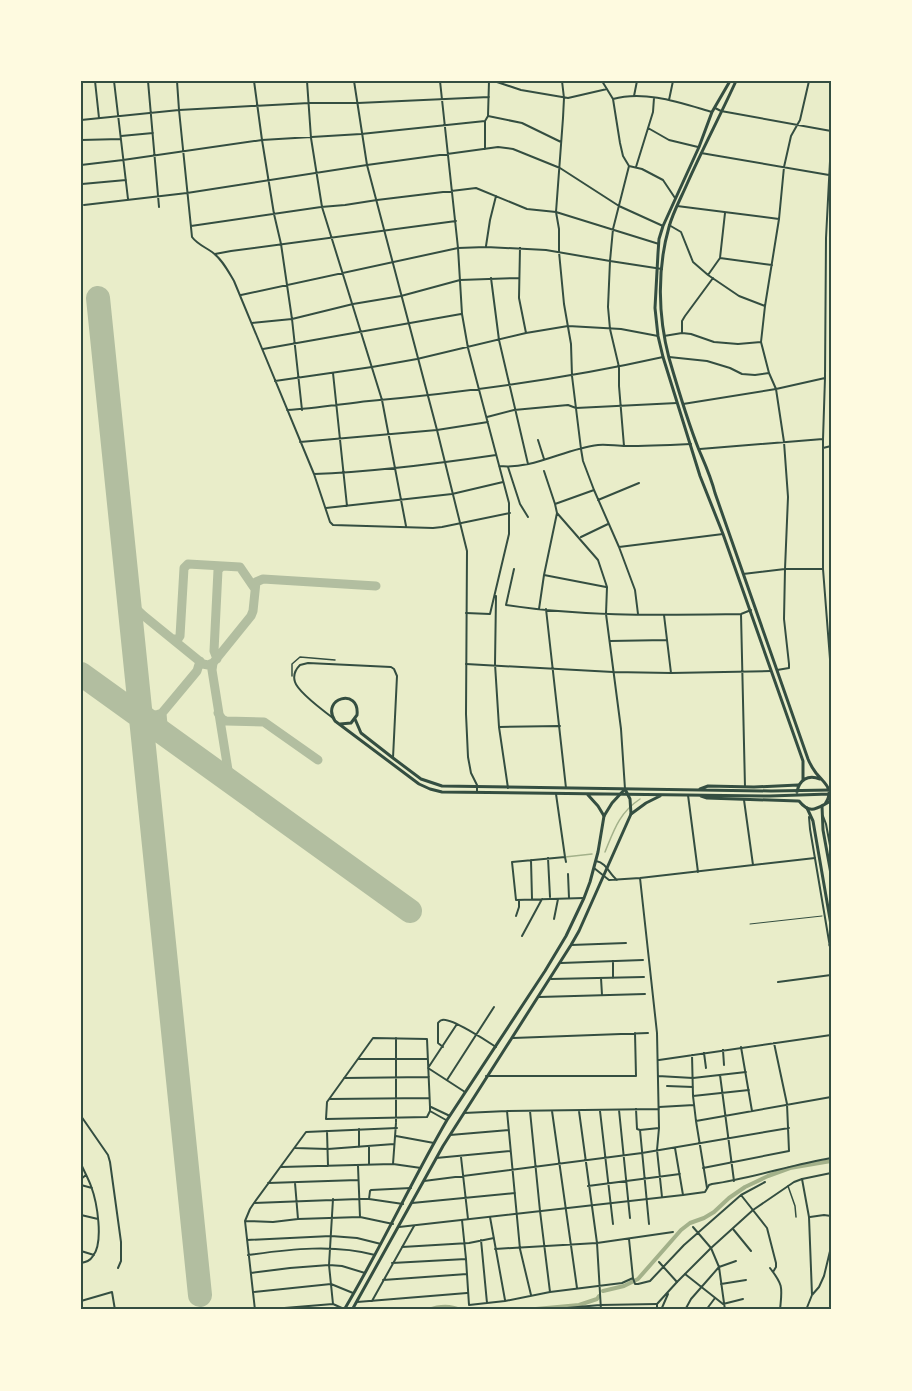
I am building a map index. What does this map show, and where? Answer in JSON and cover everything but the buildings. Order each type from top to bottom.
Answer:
[{"type":"main road","points":[[730,81],[712,112],[699,147],[663,226],[659,243],[660,309],[669,357],[683,404],[808,759],[822,780]]},
{"type":"main road","points":[[736,81],[669,225],[655,308],[658,336],[677,403],[700,476],[751,610],[803,761],[803,780]]},
{"type":"main road","points":[[340,724],[348,724],[355,719],[356,704],[349,699],[336,701],[333,705],[333,718],[340,724],[413,780],[425,787],[442,792],[620,794],[629,797],[831,792]]},
{"type":"main road","points":[[355,719],[361,733],[416,776],[432,784],[450,787],[771,793]]},
{"type":"main road","points":[[798,801],[798,785],[803,780],[812,777],[829,783],[829,794],[823,805],[822,813],[831,874]]},
{"type":"main road","points":[[698,790],[708,786],[798,785]]},
{"type":"main road","points":[[345,1309],[393,1224],[448,1118],[562,943],[584,898],[594,868],[604,816],[625,789]]},
{"type":"main road","points":[[345,1309],[350,1306],[352,1310],[357,1302],[443,1146],[571,945],[631,812],[629,797],[625,789]]},
{"type":"main road","points":[[587,794],[596,802],[604,816]]},
{"type":"main road","points":[[631,812],[663,795]]},
{"type":"main road","points":[[697,795],[708,798],[798,801],[807,808],[815,830],[831,925]]},
{"type":"main road","points":[[807,808],[814,809],[831,801]]},
{"type":"main road","points":[[434,1143],[437,1146],[443,1146]]},
{"type":"main road","points":[[427,1157],[433,1155],[436,1158]]},
{"type":"main road","points":[[350,1298],[353,1302],[357,1302]]},
{"type":"street","points":[[94,81],[99,118]]},
{"type":"street","points":[[114,81],[129,199]]},
{"type":"street","points":[[148,81],[159,207]]},
{"type":"street","points":[[177,81],[192,237],[195,242],[215,254],[228,270],[241,295],[332,524],[442,527],[510,513]]},
{"type":"street","points":[[254,81],[292,319],[302,410]]},
{"type":"street","points":[[307,81],[311,138],[322,207],[382,400],[405,526]]},
{"type":"street","points":[[354,81],[367,165],[467,551],[468,757],[477,793]]},
{"type":"street","points":[[440,81],[456,221],[462,314],[478,390],[510,513],[509,534],[490,614],[466,613]]},
{"type":"street","points":[[485,149],[485,121],[488,116],[491,81],[564,98],[607,89]]},
{"type":"street","points":[[562,81],[564,98],[556,212],[559,229],[558,252],[571,344],[572,376],[581,449],[594,490],[635,590],[638,614]]},
{"type":"street","points":[[602,81],[613,99],[623,156],[629,166],[613,230],[608,307],[610,329],[619,367],[624,446]]},
{"type":"street","points":[[634,96],[637,81]]},
{"type":"street","points":[[669,100],[673,81]]},
{"type":"street","points":[[687,81],[696,81]]},
{"type":"street","points":[[777,670],[789,668],[784,619],[788,497],[784,442],[776,389],[769,373],[761,342],[779,219],[784,167],[791,136],[801,116],[809,81]]},
{"type":"street","points":[[613,99],[625,96],[654,98],[712,112]]},
{"type":"street","points":[[81,120],[178,110],[489,97]]},
{"type":"street","points":[[636,167],[653,112],[654,98]]},
{"type":"street","points":[[714,108],[831,131]]},
{"type":"street","points":[[488,116],[522,123],[561,142]]},
{"type":"street","points":[[81,165],[262,140],[362,134],[485,121]]},
{"type":"street","points":[[648,128],[669,140],[699,147]]},
{"type":"street","points":[[81,140],[121,138],[153,133]]},
{"type":"street","points":[[831,142],[829,218],[826,238],[823,439],[823,569],[831,672]]},
{"type":"street","points":[[84,205],[187,193],[498,147],[513,149],[560,168],[619,206],[663,226]]},
{"type":"street","points":[[701,153],[830,176]]},
{"type":"street","points":[[629,166],[663,180],[675,198]]},
{"type":"street","points":[[82,184],[126,180]]},
{"type":"street","points":[[191,226],[476,188],[527,209],[556,212],[659,243]]},
{"type":"street","points":[[486,246],[496,196]]},
{"type":"street","points":[[677,206],[779,219]]},
{"type":"street","points":[[708,275],[720,258],[725,213]]},
{"type":"street","points":[[215,254],[456,221]]},
{"type":"street","points":[[669,225],[681,232],[693,261],[708,275],[739,296],[765,306]]},
{"type":"street","points":[[826,238],[831,239]]},
{"type":"street","points":[[241,295],[458,248],[486,246],[558,252],[660,269]]},
{"type":"street","points":[[520,248],[520,306],[526,333]]},
{"type":"street","points":[[720,258],[772,266]]},
{"type":"street","points":[[491,278],[499,340],[528,465]]},
{"type":"street","points":[[252,323],[292,319],[352,304],[401,296],[460,280],[519,278]]},
{"type":"street","points":[[682,333],[682,321],[713,278]]},
{"type":"street","points":[[262,349],[462,314]]},
{"type":"street","points":[[275,381],[417,359],[526,333],[568,326],[658,336]]},
{"type":"street","points":[[664,336],[682,333],[714,342],[738,344],[761,342]]},
{"type":"street","points":[[825,354],[831,353]]},
{"type":"street","points":[[287,410],[509,386],[572,376],[663,357]]},
{"type":"street","points":[[669,357],[707,361],[742,374],[769,373]]},
{"type":"street","points":[[825,362],[831,360]]},
{"type":"street","points":[[333,373],[347,506]]},
{"type":"street","points":[[683,404],[776,389],[825,378]]},
{"type":"street","points":[[486,417],[514,410],[568,405],[576,408],[677,403]]},
{"type":"street","points":[[300,442],[437,430],[488,422]]},
{"type":"street","points":[[699,449],[823,439]]},
{"type":"street","points":[[538,440],[544,459]]},
{"type":"street","points":[[498,466],[528,465],[599,445],[691,444]]},
{"type":"street","points":[[823,448],[831,446]]},
{"type":"street","points":[[314,474],[344,473],[496,455]]},
{"type":"street","points":[[508,467],[520,504],[528,517]]},
{"type":"street","points":[[539,609],[557,513],[544,471]]},
{"type":"street","points":[[326,508],[452,494],[503,482]]},
{"type":"street","points":[[598,500],[639,483]]},
{"type":"street","points":[[555,504],[594,490]]},
{"type":"street","points":[[557,513],[598,560],[607,587],[606,614],[621,729],[625,789]]},
{"type":"street","points":[[580,538],[608,524]]},
{"type":"street","points":[[619,547],[723,534]]},
{"type":"street","points":[[514,568],[506,605],[606,614],[741,614],[751,610]]},
{"type":"street","points":[[743,574],[785,569],[823,569]]},
{"type":"street","points":[[544,575],[607,587]]},
{"type":"street","points":[[496,592],[495,664],[499,727],[508,788]]},
{"type":"street","points":[[546,609],[566,788]]},
{"type":"street","points":[[741,614],[745,787]]},
{"type":"street","points":[[664,615],[671,673]]},
{"type":"street","points":[[609,641],[667,640]]},
{"type":"street","points":[[292,676],[292,664],[300,657],[334,660]]},
{"type":"street","points":[[333,718],[298,687],[294,677],[300,665],[304,663],[332,664],[394,669],[397,676],[393,758]]},
{"type":"street","points":[[466,664],[613,672],[771,671]]},
{"type":"street","points":[[499,727],[560,726]]},
{"type":"street","points":[[556,794],[566,862]]},
{"type":"street","points":[[688,795],[698,872]]},
{"type":"street","points":[[744,800],[753,865]]},
{"type":"street","points":[[822,813],[831,851]]},
{"type":"street","points":[[810,814],[810,829],[831,953]]},
{"type":"street","points":[[516,916],[519,907],[512,862],[564,857]]},
{"type":"street","points":[[548,858],[550,899]]},
{"type":"street","points":[[594,868],[609,880],[617,880],[815,858]]},
{"type":"street","points":[[531,860],[532,899]]},
{"type":"street","points":[[596,861],[607,867],[617,880]]},
{"type":"street","points":[[568,874],[569,898]]},
{"type":"street","points":[[640,878],[657,1033],[659,1108],[657,1150],[662,1197]]},
{"type":"street","points":[[517,900],[584,898]]},
{"type":"street","points":[[522,936],[542,899]]},
{"type":"street","points":[[554,919],[558,899]]},
{"type":"street","points":[[571,945],[627,943]]},
{"type":"street","points":[[561,963],[643,960]]},
{"type":"street","points":[[613,961],[614,978]]},
{"type":"street","points":[[778,982],[831,975]]},
{"type":"street","points":[[549,980],[644,977]]},
{"type":"street","points":[[601,978],[602,995]]},
{"type":"street","points":[[539,997],[645,994]]},
{"type":"street","points":[[447,1080],[494,1007]]},
{"type":"street","points":[[443,1047],[438,1043],[438,1023],[444,1019],[496,1047]]},
{"type":"street","points":[[428,1068],[457,1024]]},
{"type":"street","points":[[513,1038],[648,1033]]},
{"type":"street","points":[[486,1076],[636,1076],[635,1034]]},
{"type":"street","points":[[658,1060],[831,1035]]},
{"type":"street","points":[[373,1038],[396,1038],[428,1039],[430,1111],[428,1116],[396,1121],[326,1119],[326,1104],[373,1038]]},
{"type":"street","points":[[393,1164],[397,1128],[396,1038]]},
{"type":"street","points":[[703,1168],[789,1151],[787,1104],[774,1043]]},
{"type":"street","points":[[741,1047],[752,1112]]},
{"type":"street","points":[[723,1050],[724,1065]]},
{"type":"street","points":[[704,1053],[706,1068]]},
{"type":"street","points":[[692,1055],[693,1096],[707,1188]]},
{"type":"street","points":[[358,1059],[428,1059]]},
{"type":"street","points":[[428,1068],[465,1092]]},
{"type":"street","points":[[658,1076],[693,1078],[746,1072]]},
{"type":"street","points":[[720,1075],[734,1181]]},
{"type":"street","points":[[344,1078],[429,1077]]},
{"type":"street","points":[[667,1086],[693,1087]]},
{"type":"street","points":[[693,1096],[749,1090]]},
{"type":"street","points":[[696,1121],[831,1097]]},
{"type":"street","points":[[330,1099],[429,1098]]},
{"type":"street","points":[[463,1113],[600,1111],[694,1104]]},
{"type":"street","points":[[430,1107],[448,1118]]},
{"type":"street","points":[[636,1109],[646,1179],[649,1224]]},
{"type":"street","points":[[619,1110],[630,1218]]},
{"type":"street","points":[[430,1111],[448,1118]]},
{"type":"street","points":[[507,1111],[520,1248],[531,1295]]},
{"type":"street","points":[[530,1111],[550,1292]]},
{"type":"street","points":[[552,1111],[577,1288]]},
{"type":"street","points":[[579,1111],[597,1243],[601,1310]]},
{"type":"street","points":[[600,1111],[613,1224]]},
{"type":"street","points":[[81,1116],[108,1155],[110,1162],[121,1242],[121,1261],[118,1268]]},
{"type":"street","points":[[255,1310],[245,1221],[254,1203],[306,1131],[397,1128]]},
{"type":"street","points":[[640,1130],[659,1128]]},
{"type":"street","points":[[424,1181],[642,1153],[789,1128]]},
{"type":"street","points":[[359,1129],[359,1147]]},
{"type":"street","points":[[450,1136],[509,1130]]},
{"type":"street","points":[[327,1131],[328,1166]]},
{"type":"street","points":[[396,1136],[434,1143]]},
{"type":"street","points":[[294,1148],[328,1149],[394,1144]]},
{"type":"street","points":[[369,1146],[369,1165]]},
{"type":"street","points":[[675,1147],[683,1195]]},
{"type":"street","points":[[436,1158],[510,1151]]},
{"type":"street","points":[[461,1156],[468,1219]]},
{"type":"street","points":[[399,1227],[705,1192],[712,1184],[831,1158]]},
{"type":"street","points":[[81,1164],[92,1188],[99,1237],[94,1255],[88,1261],[81,1263]]},
{"type":"street","points":[[281,1167],[393,1164],[421,1168]]},
{"type":"street","points":[[358,1166],[360,1217]]},
{"type":"street","points":[[659,1308],[661,1300],[677,1282],[753,1210],[802,1179],[831,1173]]},
{"type":"street","points":[[588,1186],[680,1174]]},
{"type":"street","points":[[81,1179],[86,1175]]},
{"type":"street","points":[[802,1179],[809,1217],[812,1295]]},
{"type":"street","points":[[268,1183],[358,1180]]},
{"type":"street","points":[[295,1182],[298,1219]]},
{"type":"street","points":[[629,1239],[635,1284],[650,1281],[673,1256],[741,1195],[765,1182]]},
{"type":"street","points":[[81,1185],[92,1188]]},
{"type":"street","points":[[788,1186],[796,1217]]},
{"type":"street","points":[[369,1199],[371,1190],[411,1188]]},
{"type":"street","points":[[411,1203],[515,1192]]},
{"type":"street","points":[[741,1195],[770,1233],[776,1263],[773,1272]]},
{"type":"street","points":[[333,1199],[329,1265],[333,1304]]},
{"type":"street","points":[[254,1203],[369,1199],[403,1204]]},
{"type":"street","points":[[81,1215],[98,1220]]},
{"type":"street","points":[[809,1217],[831,1216]]},
{"type":"street","points":[[245,1221],[273,1222],[360,1217],[393,1224]]},
{"type":"street","points":[[490,1217],[505,1301]]},
{"type":"street","points":[[462,1220],[469,1305],[622,1283],[633,1279]]},
{"type":"street","points":[[372,1302],[414,1226]]},
{"type":"street","points":[[693,1227],[711,1248],[719,1267],[725,1310]]},
{"type":"street","points":[[733,1229],[751,1251]]},
{"type":"street","points":[[495,1249],[597,1243],[673,1232]]},
{"type":"street","points":[[247,1240],[331,1236],[357,1238],[381,1244]]},
{"type":"street","points":[[402,1247],[465,1243],[494,1238]]},
{"type":"street","points":[[481,1240],[487,1303]]},
{"type":"street","points":[[806,1310],[825,1273],[831,1247]]},
{"type":"street","points":[[248,1254],[302,1248],[355,1250],[375,1255]]},
{"type":"street","points":[[81,1251],[94,1255]]},
{"type":"street","points":[[392,1263],[466,1259]]},
{"type":"street","points":[[685,1310],[691,1299],[719,1267],[736,1261]]},
{"type":"street","points":[[659,1262],[677,1282]]},
{"type":"street","points":[[250,1273],[329,1265],[342,1266],[365,1273]]},
{"type":"street","points":[[770,1268],[780,1282],[782,1290],[780,1310]]},
{"type":"street","points":[[825,1273],[831,1275]]},
{"type":"street","points":[[383,1280],[467,1274]]},
{"type":"street","points":[[685,1274],[723,1304]]},
{"type":"street","points":[[721,1284],[746,1280]]},
{"type":"street","points":[[253,1292],[331,1284],[353,1293]]},
{"type":"street","points":[[659,1308],[669,1291]]},
{"type":"street","points":[[81,1301],[112,1292],[115,1310]]},
{"type":"street","points":[[357,1302],[467,1293]]},
{"type":"street","points":[[706,1310],[715,1298]]},
{"type":"street","points":[[723,1304],[743,1299]]},
{"type":"street","points":[[661,1300],[664,1303]]},
{"type":"street","points":[[260,1310],[333,1304],[345,1309]]},
{"type":"street","points":[[545,1310],[600,1305],[659,1308]]},
{"type":"street","points":[[628,1305],[629,1310]]},
{"type":"lane","points":[[750,924],[825,915]]},
{"type":"waterway","points":[[605,852],[622,816],[640,799]]},
{"type":"waterway","points":[[565,857],[592,854]]},
{"type":"waterway","points":[[603,1291],[624,1286],[638,1279],[681,1230],[690,1223],[714,1212],[745,1187],[790,1168],[831,1161]]},
{"type":"waterway","points":[[525,1310],[579,1305],[597,1299],[599,1296]]},
{"type":"waterway","points":[[428,1310],[444,1307],[460,1310]]},
{"type":"taxiway","points":[[173,639],[178,639],[180,636],[184,568],[188,564],[240,567],[255,589]]},
{"type":"taxiway","points":[[217,659],[214,651],[218,570],[222,566]]},
{"type":"taxiway","points":[[232,783],[212,670],[213,663],[251,616],[256,582],[263,579],[376,586]]},
{"type":"taxiway","points":[[129,602],[203,664],[213,663]]},
{"type":"taxiway","points":[[131,621],[136,616],[144,616]]},
{"type":"taxiway","points":[[129,709],[150,715],[162,713],[197,671],[200,661]]},
{"type":"taxiway","points":[[140,701],[143,707],[152,714]]},
{"type":"taxiway","points":[[162,713],[163,725],[169,737]]},
{"type":"taxiway","points":[[144,748],[146,735],[162,713]]},
{"type":"taxiway","points":[[218,713],[226,721],[264,722],[318,760]]},
{"type":"runway","points":[[98,298],[200,1295]]},
{"type":"runway","points":[[81,674],[410,911]]}]
